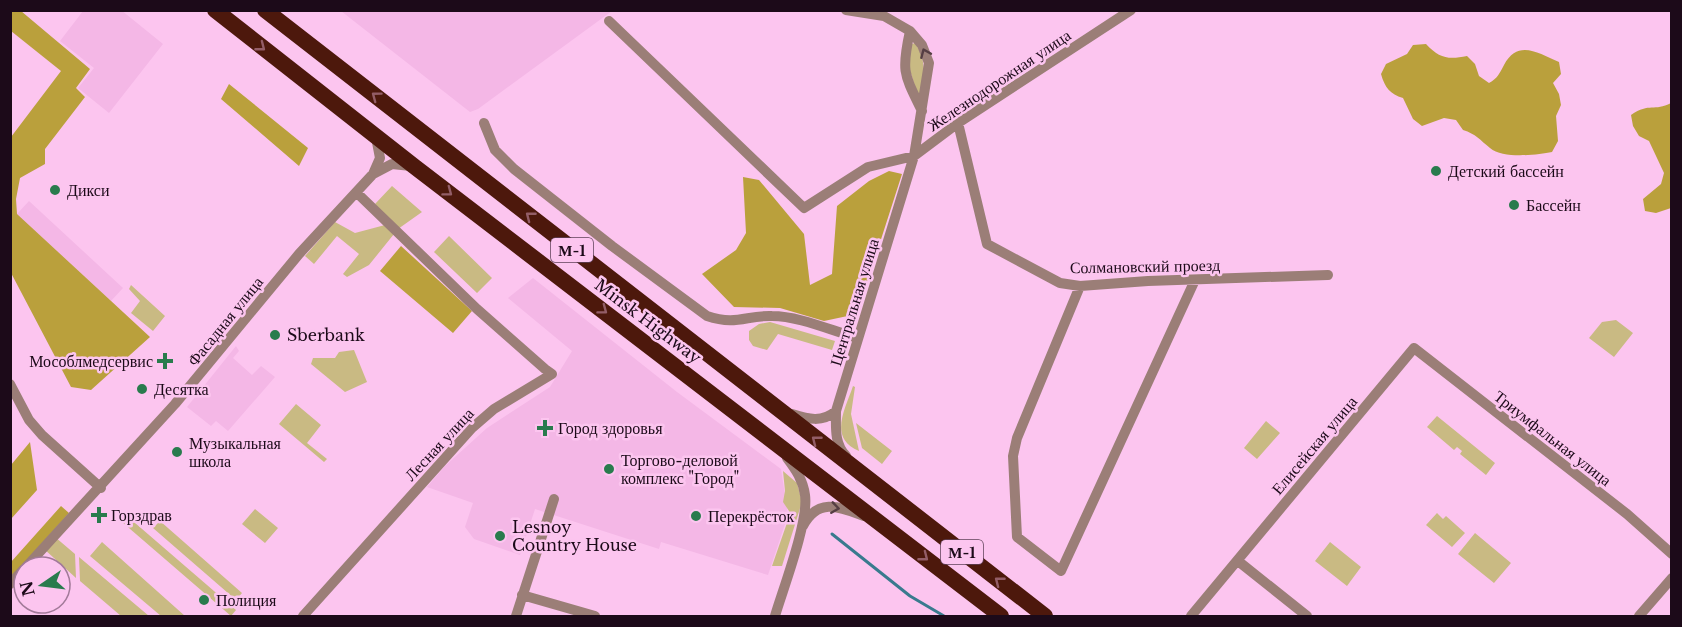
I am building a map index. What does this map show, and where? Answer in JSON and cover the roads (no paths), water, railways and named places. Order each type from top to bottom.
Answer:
[{"type":"highway","name":"Minsk Highway","points":[[215,10],[1001,616]]},
{"type":"highway","name":"Minsk Highway","points":[[265,10],[434,140],[767,403],[1045,616]]},
{"type":"street","points":[[846,10],[884,16],[910,31],[904,70],[922,111]]},
{"type":"street","name":"Железнодорожная улица","points":[[914,156],[958,123],[1131,10]]},
{"type":"street","points":[[609,21],[804,208],[808,208],[868,167],[914,156]]},
{"type":"street","name":"Центральная улица","points":[[879,488],[842,451],[836,437],[836,411],[914,156],[929,63],[922,45],[910,31]]},
{"type":"street","points":[[484,123],[495,150],[514,169],[612,246],[707,316],[735,321],[771,316],[791,319],[858,338]]},
{"type":"street","name":"Солмановский проезд","points":[[958,123],[987,244],[1060,283],[1080,286],[1148,280],[1328,275]]},
{"type":"street","points":[[373,174],[380,158],[376,136]]},
{"type":"street","name":"Фасадная улица","points":[[37,555],[75,512],[101,488],[200,375],[299,254],[373,174],[392,164],[415,166]]},
{"type":"street","name":"Лесная улица","points":[[303,616],[472,428],[494,409],[552,374],[478,310],[357,193]]},
{"type":"street","points":[[1080,286],[1017,438],[1013,456],[1017,537],[1061,571],[1195,280]]},
{"type":"street","name":"Триумфальная улица","points":[[1414,348],[1627,514],[1671,554]]},
{"type":"street","name":"Елисейская улица","points":[[1191,616],[1414,348]]},
{"type":"street","points":[[10,384],[29,420],[42,435],[101,488]]},
{"type":"street","points":[[767,403],[808,419],[829,417],[836,411]]},
{"type":"street","points":[[772,439],[802,480],[806,498],[801,529],[775,616]]},
{"type":"street","points":[[516,616],[554,499]]},
{"type":"street","points":[[801,529],[815,511],[827,506],[846,509],[878,521]]},
{"type":"street","points":[[1238,561],[1307,616]]},
{"type":"street","points":[[1639,616],[1671,578]]},
{"type":"street","points":[[522,595],[595,616]]},
{"type":"waterway","points":[[832,534],[910,596],[944,616]]},
{"type":"place","name":"Детский бассейн","points":[[1436,171]]},
{"type":"place","name":"Дикси","points":[[55,190]]},
{"type":"place","name":"Бассейн","points":[[1514,205]]},
{"type":"place","name":"Sberbank","points":[[275,335]]},
{"type":"place","name":"Мособлмедсервис","points":[[165,361]]},
{"type":"place","name":"Десятка","points":[[142,389]]},
{"type":"place","name":"Город здоровья","points":[[545,428]]},
{"type":"place","name":"Музыкальная школа","points":[[177,452]]},
{"type":"place","name":"Торгово-деловой комплекс \"Город\"","points":[[609,469]]},
{"type":"place","name":"Горздрав","points":[[99,515]]},
{"type":"place","name":"Перекрёсток","points":[[696,516]]},
{"type":"place","name":"Lesnoy Country House","points":[[500,536]]},
{"type":"place","name":"Полиция","points":[[204,600]]}]
